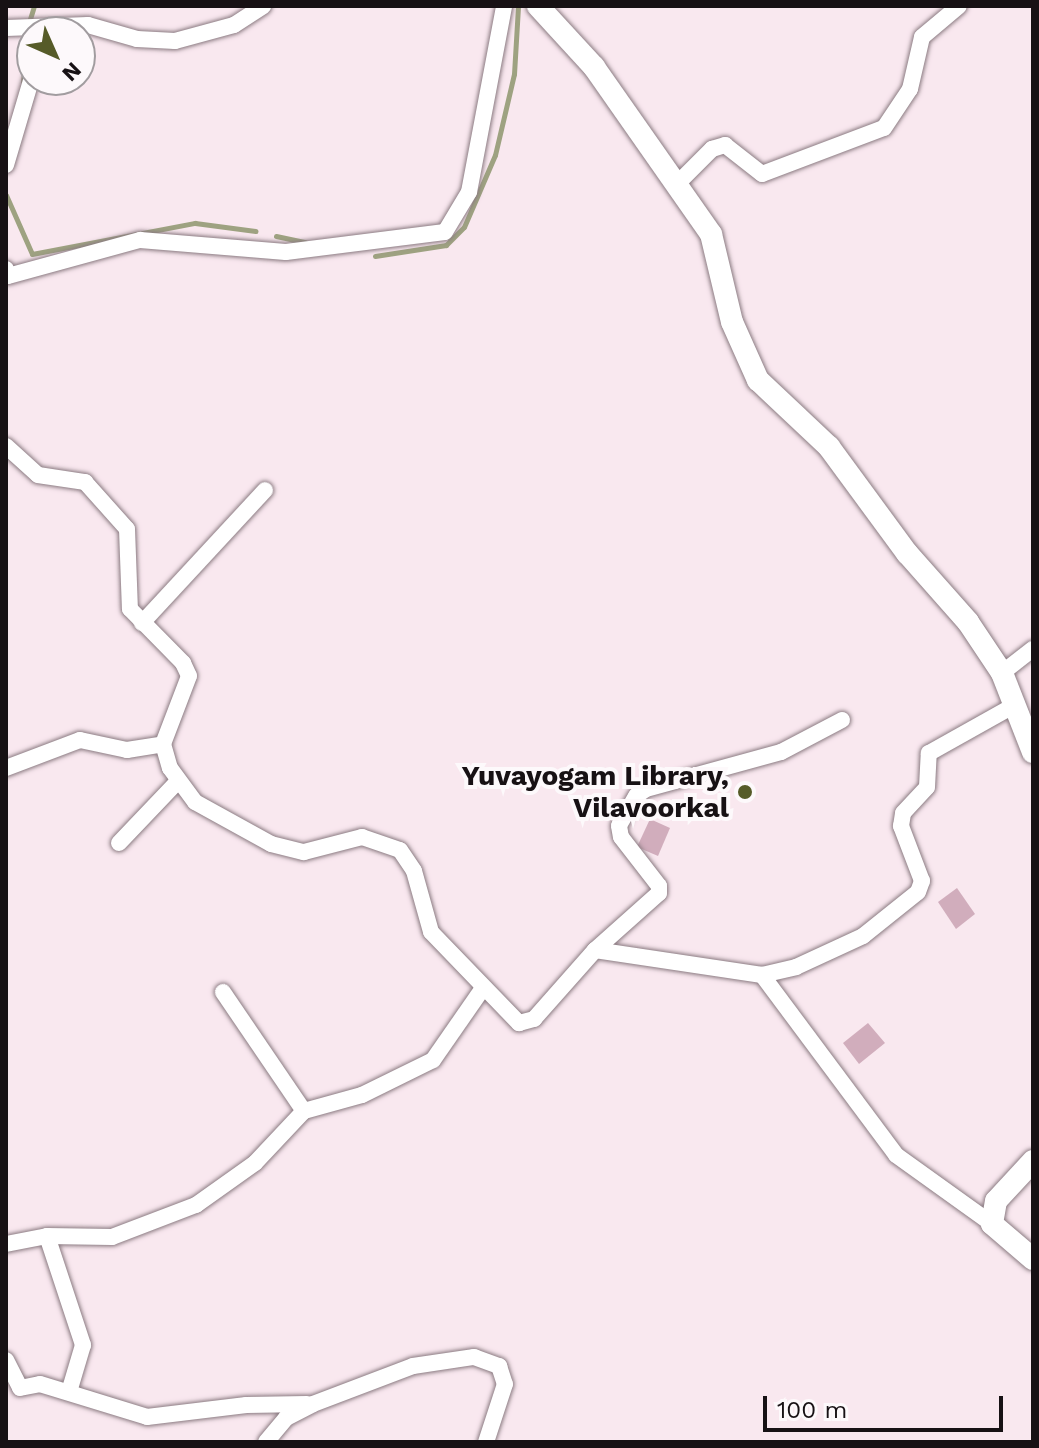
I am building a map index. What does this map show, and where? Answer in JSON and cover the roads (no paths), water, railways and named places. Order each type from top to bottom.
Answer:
[{"type":"street","points":[[96,27],[137,39],[175,41],[234,25],[263,6]]},
{"type":"street","points":[[7,274],[140,240],[286,252],[445,232],[469,192],[504,6]]},
{"type":"street","points":[[538,6],[594,67],[679,182],[711,234],[732,322],[758,380],[829,447],[1002,673],[1032,749]]},
{"type":"street","points":[[679,182],[704,156],[725,145],[762,174],[884,128],[910,89],[922,37],[959,6]]},
{"type":"street","points":[[6,165],[26,96]]},
{"type":"street","points":[[6,446],[38,475],[85,482],[107,501],[127,529],[126,596],[142,623],[183,663],[189,676],[163,744],[178,781],[212,816],[271,844],[304,852],[362,837],[400,850],[414,871],[431,932],[519,1023],[527,1023],[595,950],[659,893],[659,886],[621,837],[619,826],[636,796],[646,789],[781,752],[842,720]]},
{"type":"street","points":[[142,623],[265,490]]},
{"type":"street","points":[[1002,673],[1033,649]]},
{"type":"street","points":[[595,950],[762,975],[837,951],[911,901],[922,881],[901,826],[903,813],[927,787],[929,753],[1015,705]]},
{"type":"street","points":[[6,768],[80,740],[127,750],[163,744]]},
{"type":"street","points":[[119,843],[178,781]]},
{"type":"street","points":[[762,975],[896,1155],[992,1224],[1033,1259]]},
{"type":"street","points":[[6,1244],[47,1236],[112,1237],[196,1205],[255,1163],[304,1111],[362,1095],[433,1060],[483,988]]},
{"type":"street","points":[[223,992],[304,1111]]},
{"type":"street","points":[[992,1224],[996,1201],[1033,1161]]},
{"type":"street","points":[[47,1236],[83,1345],[69,1392]]},
{"type":"street","points":[[266,1442],[286,1418],[313,1404],[413,1366],[474,1357],[499,1366],[505,1384],[486,1442]]},
{"type":"street","points":[[6,1360],[20,1388],[40,1384],[147,1417],[246,1405],[313,1404]]},
{"type":"waterway","points":[[31,16],[34,6]]},
{"type":"waterway","points":[[375,256],[446,245],[464,227],[495,155],[514,74],[518,6]]},
{"type":"waterway","points":[[6,195],[32,254],[195,223],[255,231]]},
{"type":"waterway","points":[[276,236],[305,242]]},
{"type":"place","name":"Yuvayogam Library, Vilavoorkal","points":[[745,792]]}]
